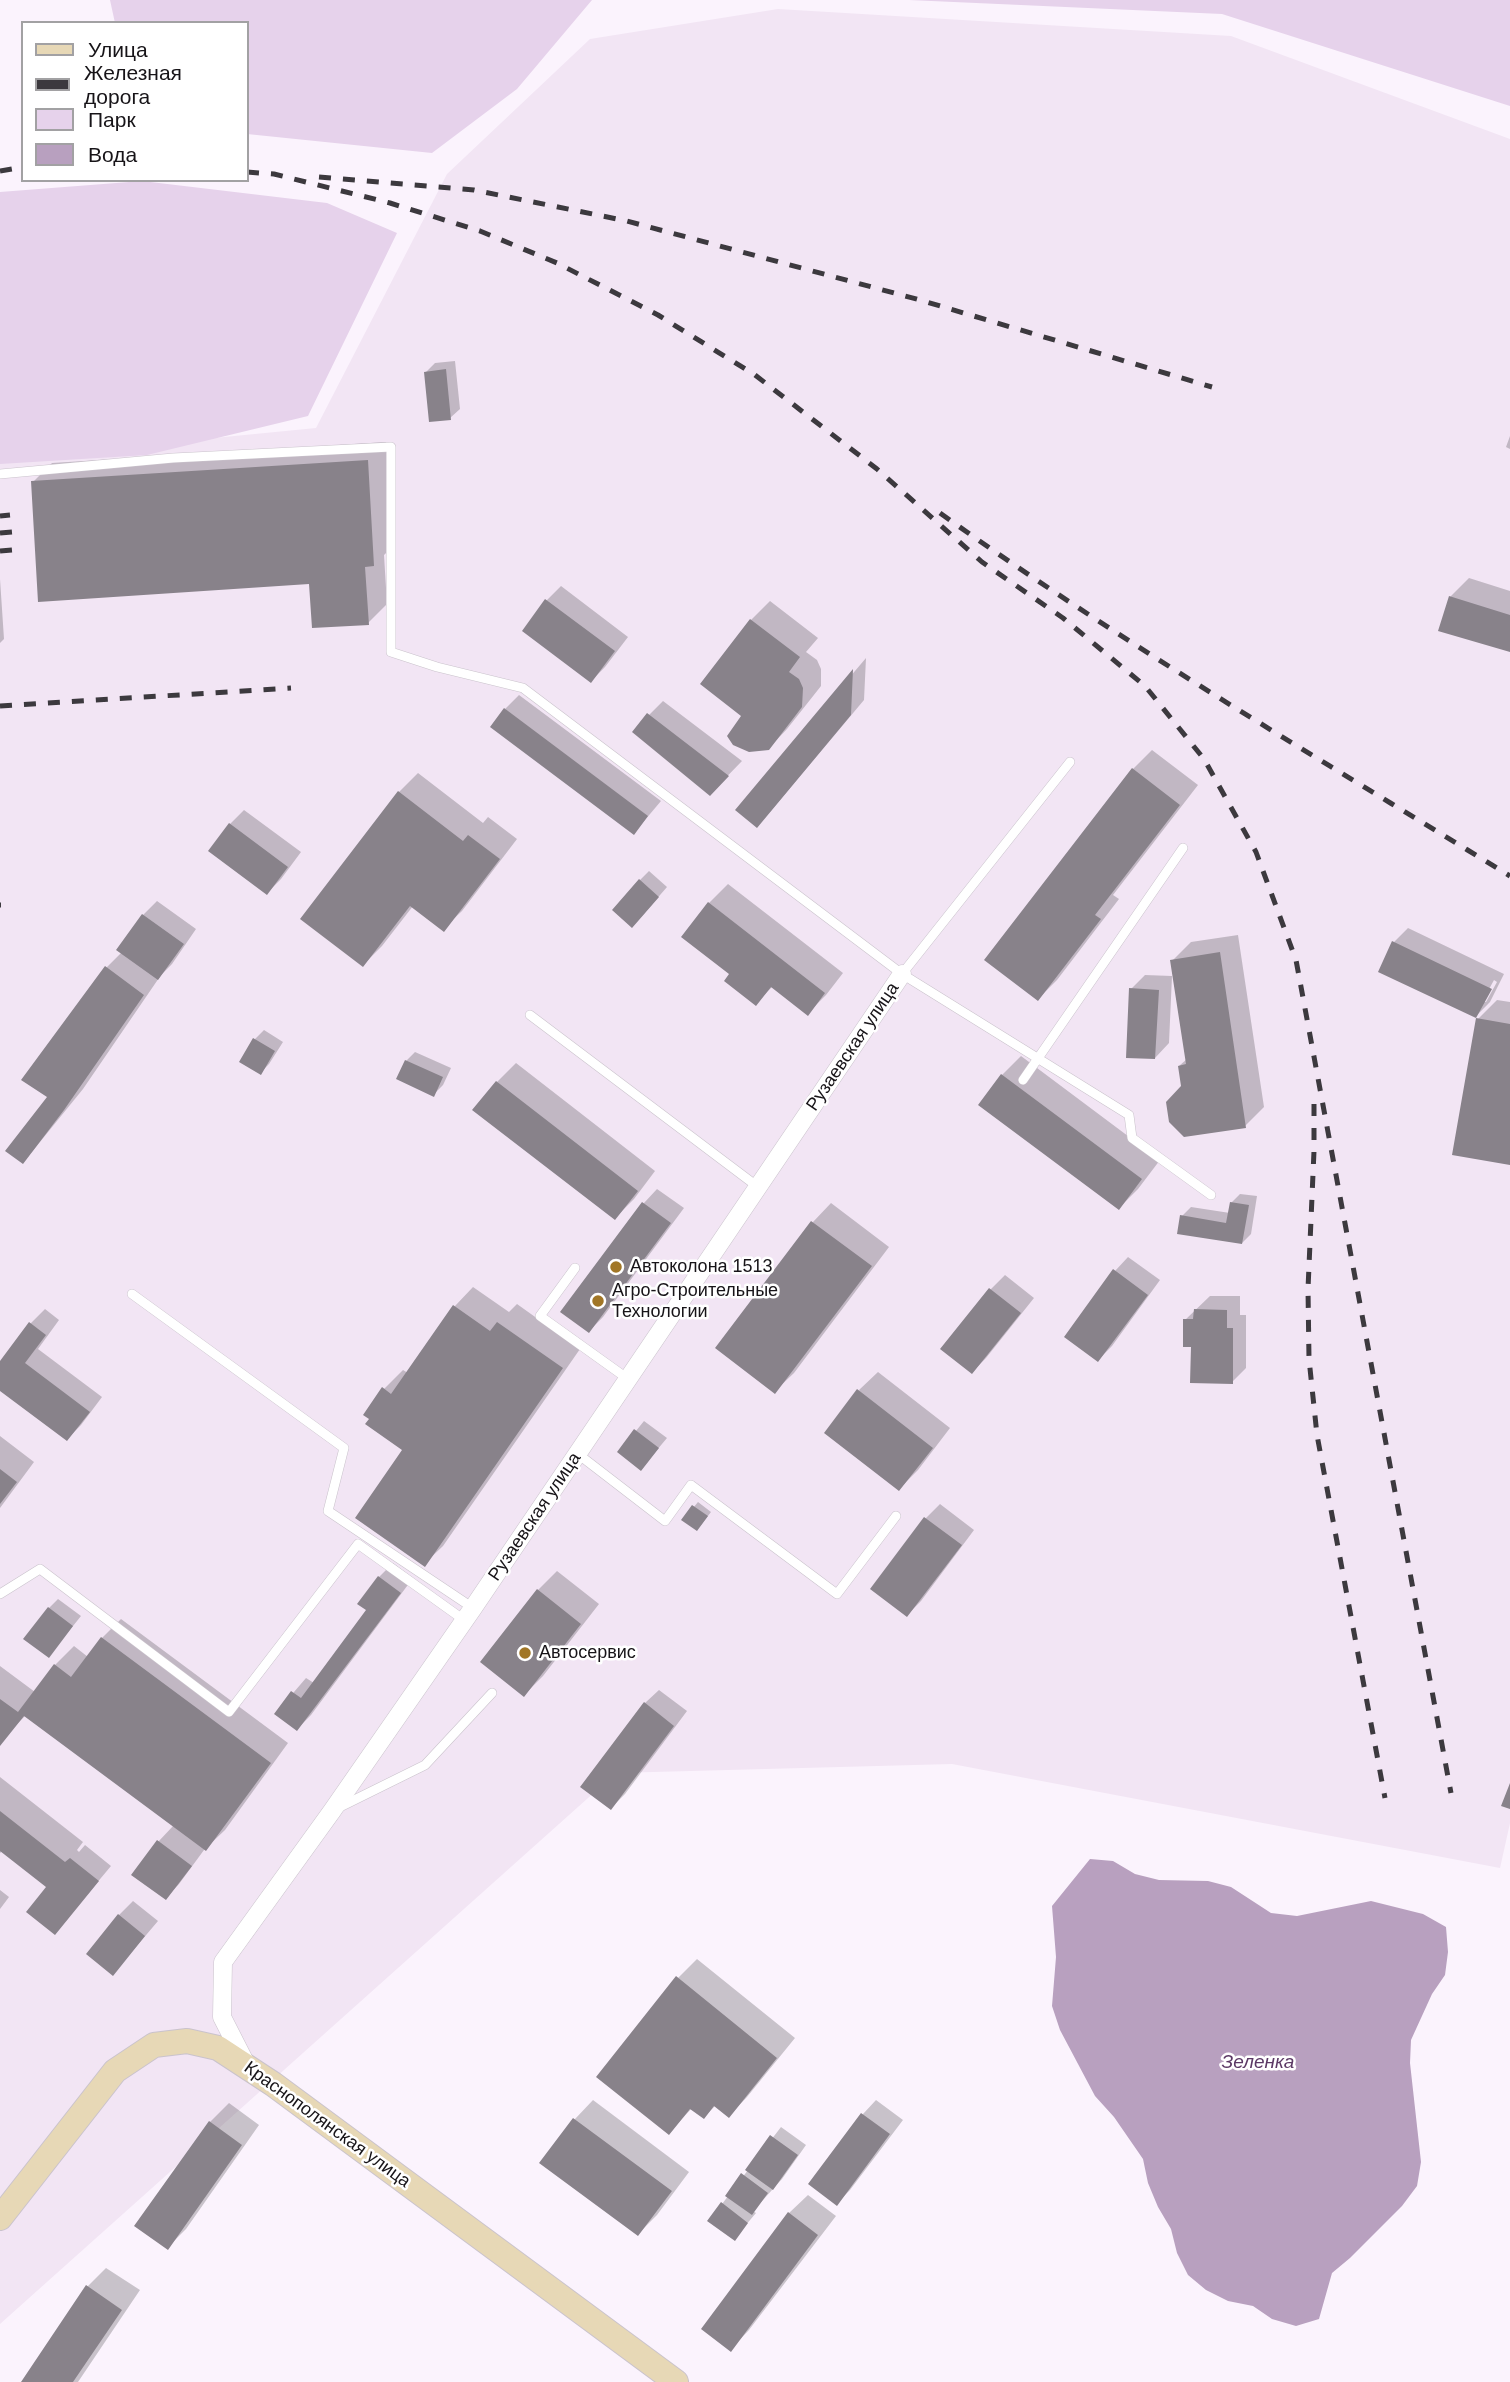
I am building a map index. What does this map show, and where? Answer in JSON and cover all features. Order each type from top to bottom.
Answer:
[{"type":"street","name":"Рузаевская улица","points":[[248,2067],[222,2017],[223,1962],[332,1811],[578,1454],[902,974]]},
{"type":"street","name":"Краснополянская улица","points":[[0,2218],[115,2071],[154,2045],[187,2040],[218,2048],[248,2067],[676,2382]]},
{"type":"lane","points":[[0,474],[173,458],[391,447],[391,652],[437,667],[523,688],[902,974],[1129,1115],[1132,1138],[1211,1195]]},
{"type":"lane","points":[[902,974],[1070,762]]},
{"type":"lane","points":[[1023,1080],[1183,848]]},
{"type":"lane","points":[[530,1015],[758,1187]]},
{"type":"lane","points":[[575,1268],[540,1316],[628,1380]]},
{"type":"lane","points":[[132,1294],[344,1448],[328,1511],[468,1614]]},
{"type":"lane","points":[[578,1454],[665,1521],[691,1485],[837,1594],[897,1516]]},
{"type":"lane","points":[[0,1594],[40,1569],[229,1712],[358,1544],[468,1614]]},
{"type":"lane","points":[[332,1811],[425,1765],[492,1693]]},
{"type":"shaded area","points":[[778,9],[1231,36],[1510,139],[1510,1823],[1500,1868],[952,1764],[616,1773],[0,2324],[0,459],[316,428],[447,174],[590,39]]},
{"type":"green space","points":[[110,0],[592,0],[517,89],[432,153],[248,134],[248,21],[115,21]]},
{"type":"green space","points":[[909,0],[1510,0],[1510,106],[1222,14]]},
{"type":"green space","points":[[150,182],[327,203],[397,233],[308,416],[147,455],[0,464],[0,192]]},
{"type":"water","name":"Зеленка","points":[[1090,1859],[1113,1861],[1135,1874],[1159,1880],[1208,1881],[1231,1887],[1271,1913],[1297,1916],[1371,1901],[1423,1914],[1446,1927],[1448,1952],[1445,1975],[1432,1994],[1411,2040],[1410,2063],[1421,2162],[1417,2186],[1402,2206],[1332,2273],[1319,2319],[1296,2326],[1272,2319],[1253,2306],[1228,2301],[1206,2290],[1188,2275],[1177,2253],[1171,2229],[1148,2183],[1143,2159],[1114,2117],[1095,2096],[1060,2030],[1052,2006],[1056,1957],[1052,1906]]},
{"type":"building","points":[[446,369],[451,420],[429,422],[424,372]]},
{"type":"building","points":[[368,460],[374,566],[365,567],[369,625],[312,628],[309,584],[38,602],[31,481]]},
{"type":"building","points":[[1449,596],[1510,615],[1510,652],[1438,631]]},
{"type":"building","points":[[545,599],[615,651],[591,683],[522,631]]},
{"type":"building","points":[[750,619],[800,657],[789,672],[799,679],[803,688],[802,707],[769,750],[749,752],[733,745],[727,736],[741,716],[700,684]]},
{"type":"building","points":[[853,669],[851,715],[757,828],[735,810]]},
{"type":"building","points":[[504,708],[648,816],[634,835],[490,727]]},
{"type":"building","points":[[647,713],[729,776],[710,796],[632,732]]},
{"type":"building","points":[[1132,768],[1180,805],[1095,915],[1101,919],[1038,1001],[984,960]]},
{"type":"building","points":[[398,791],[463,841],[468,835],[500,859],[444,932],[410,906],[363,967],[300,919]]},
{"type":"building","points":[[229,823],[288,867],[267,895],[208,851]]},
{"type":"building","points":[[639,879],[659,897],[632,928],[612,910]]},
{"type":"building","points":[[708,902],[825,993],[808,1016],[771,987],[756,1006],[724,981],[729,974],[681,937]]},
{"type":"building","points":[[142,914],[184,944],[158,980],[116,950]]},
{"type":"building","points":[[1392,941],[1492,989],[1476,1018],[1378,972]]},
{"type":"building","points":[[1220,952],[1246,1128],[1184,1137],[1169,1122],[1166,1102],[1181,1086],[1178,1066],[1186,1064],[1170,960]]},
{"type":"building","points":[[105,966],[144,995],[23,1164],[5,1151],[47,1097],[21,1080]]},
{"type":"building","points":[[1129,988],[1159,990],[1155,1059],[1126,1058]]},
{"type":"building","points":[[1476,1018],[1510,1024],[1510,1165],[1452,1155]]},
{"type":"building","points":[[253,1038],[275,1051],[261,1075],[239,1062]]},
{"type":"building","points":[[405,1060],[443,1077],[434,1097],[396,1079]]},
{"type":"building","points":[[1001,1074],[1142,1179],[1119,1210],[978,1105]]},
{"type":"building","points":[[496,1081],[638,1191],[615,1220],[472,1110]]},
{"type":"building","name":"Автоколона 1513","points":[[642,1202],[671,1223],[589,1333],[560,1312]]},
{"type":"building","points":[[1230,1202],[1249,1205],[1242,1244],[1177,1234],[1180,1215],[1226,1223]]},
{"type":"building","points":[[811,1221],[872,1266],[775,1394],[715,1348]]},
{"type":"building","points":[[1113,1269],[1148,1295],[1098,1362],[1064,1337]]},
{"type":"building","points":[[989,1288],[1021,1313],[972,1374],[940,1349]]},
{"type":"building","points":[[453,1305],[490,1331],[497,1322],[563,1368],[425,1567],[355,1518],[402,1450],[365,1424],[369,1419],[363,1415],[382,1387],[391,1394]]},
{"type":"building","points":[[1194,1309],[1227,1310],[1227,1328],[1233,1328],[1233,1384],[1190,1383],[1191,1347],[1183,1347],[1183,1319],[1193,1319]]},
{"type":"building","points":[[29,1322],[46,1335],[25,1363],[90,1412],[67,1441],[0,1391],[0,1361]]},
{"type":"building","points":[[857,1389],[933,1448],[899,1491],[824,1433]]},
{"type":"building","points":[[634,1429],[659,1448],[641,1471],[617,1452]]},
{"type":"building","points":[[0,1469],[17,1482],[0,1504]]},
{"type":"building","points":[[692,1505],[708,1516],[697,1531],[681,1520]]},
{"type":"building","points":[[924,1517],[962,1545],[907,1617],[870,1589]]},
{"type":"building","points":[[378,1576],[401,1593],[297,1731],[274,1714],[291,1691],[301,1698],[366,1610],[357,1604]]},
{"type":"building","points":[[537,1589],[581,1624],[524,1697],[480,1662]]},
{"type":"building","points":[[48,1607],[73,1626],[49,1658],[23,1639]]},
{"type":"building","points":[[101,1637],[271,1763],[206,1851],[24,1716],[0,1746],[0,1699],[18,1712],[54,1664],[71,1677]]},
{"type":"building","points":[[644,1702],[674,1726],[611,1810],[580,1787]]},
{"type":"building","points":[[1510,1783],[1510,1809],[1501,1806]]},
{"type":"building","points":[[0,1811],[65,1862],[70,1858],[99,1881],[55,1935],[26,1912],[46,1887],[0,1851]]},
{"type":"building","points":[[157,1840],[192,1866],[166,1900],[131,1875]]},
{"type":"building","points":[[118,1914],[145,1936],[113,1976],[86,1954]]},
{"type":"building","points":[[676,1976],[777,2058],[729,2118],[714,2106],[704,2119],[690,2109],[669,2135],[596,2077]]},
{"type":"building","points":[[861,2113],[890,2134],[837,2206],[808,2184]]},
{"type":"building","points":[[573,2118],[672,2191],[638,2236],[539,2163]]},
{"type":"building","points":[[209,2121],[242,2145],[168,2250],[134,2226]]},
{"type":"building","points":[[770,2135],[798,2155],[773,2190],[745,2170]]},
{"type":"building","points":[[741,2173],[768,2193],[752,2215],[725,2196]]},
{"type":"building","points":[[721,2202],[748,2223],[735,2241],[707,2221]]},
{"type":"building","points":[[788,2212],[818,2235],[731,2352],[701,2329]]},
{"type":"building","points":[[86,2285],[122,2310],[73,2382],[21,2382]]},
{"type":"railway","points":[[0,171],[21,167]]},
{"type":"railway","points":[[248,172],[274,174],[390,203],[480,231],[557,263],[658,315],[755,375],[877,469],[982,562],[1063,618],[1145,686],[1204,759],[1256,852],[1296,960],[1451,1793]]},
{"type":"railway","points":[[319,177],[474,190],[627,221],[920,300],[1212,387]]},
{"type":"railway","points":[[940,513],[1150,654],[1510,876]]},
{"type":"railway","points":[[0,516],[10,515]]},
{"type":"railway","points":[[0,533],[12,532]]},
{"type":"railway","points":[[0,551],[12,550]]},
{"type":"railway","points":[[0,706],[291,688]]},
{"type":"railway","points":[[1314,1104],[1308,1289],[1309,1359],[1317,1435],[1385,1798]]},
{"type":"place","name":"Автоколона 1513","points":[[616,1267]]},
{"type":"place","name":"Агро-Строительные Технологии","points":[[598,1301]]},
{"type":"place","name":"Автосервис","points":[[525,1653]]}]
